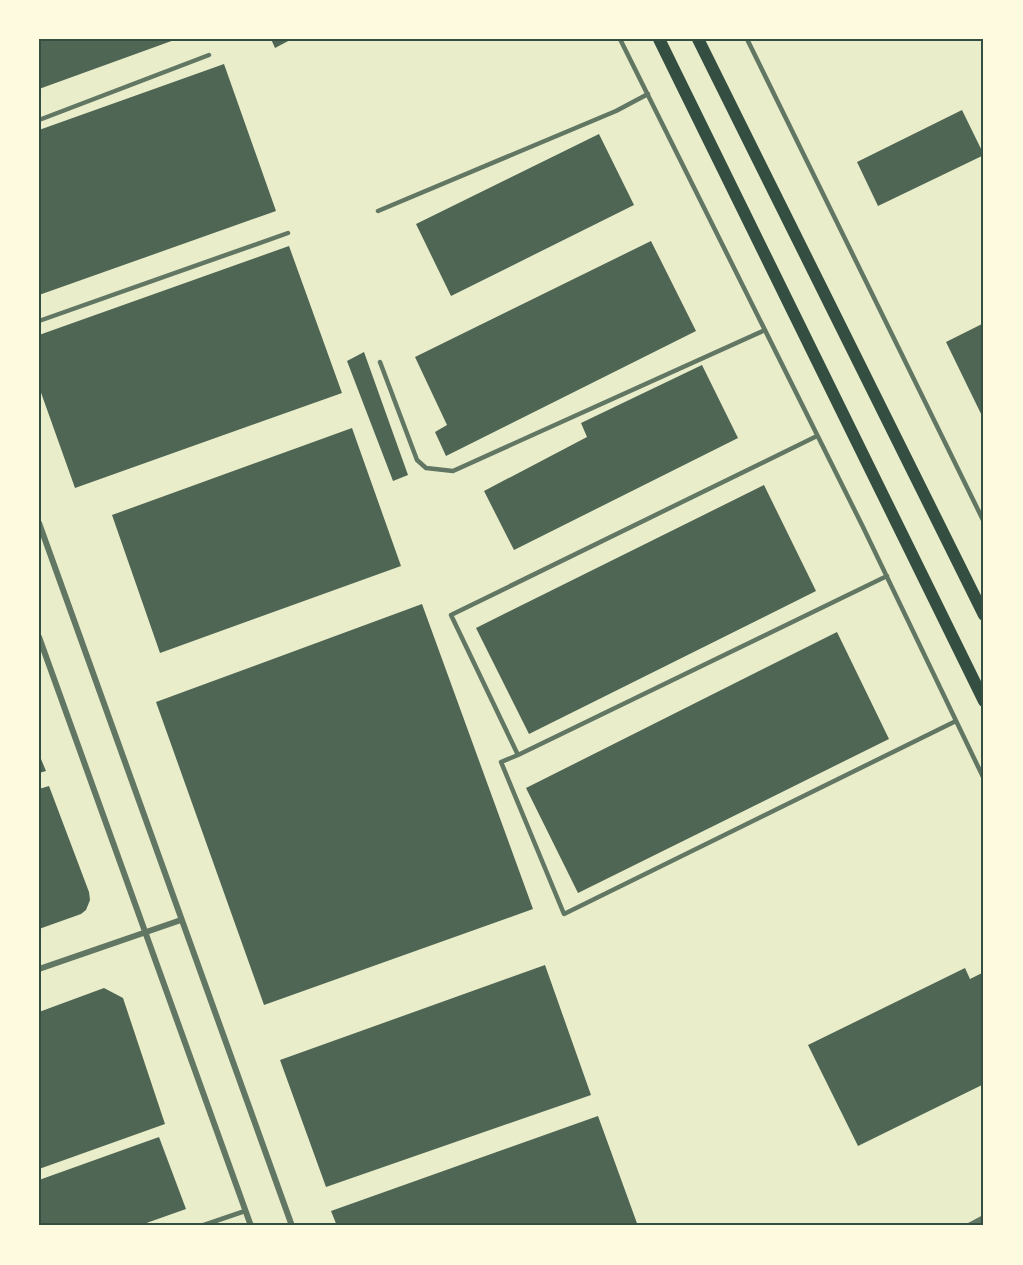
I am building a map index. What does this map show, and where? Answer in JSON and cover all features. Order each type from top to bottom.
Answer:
[{"type":"main road","points":[[659,39],[984,701]]},
{"type":"main road","points":[[698,39],[984,615]]},
{"type":"street","points":[[39,523],[292,1226]]},
{"type":"street","points":[[39,637],[251,1226]]},
{"type":"street","points":[[39,969],[181,920]]},
{"type":"street","points":[[969,1226],[984,1218]]},
{"type":"lane","points":[[620,39],[887,576],[984,779]]},
{"type":"lane","points":[[747,39],[984,522]]},
{"type":"lane","points":[[39,120],[209,55]]},
{"type":"lane","points":[[378,211],[616,111],[648,94]]},
{"type":"lane","points":[[39,321],[288,233]]},
{"type":"lane","points":[[380,362],[417,460],[426,468],[453,471],[765,330]]},
{"type":"lane","points":[[518,754],[452,615],[818,436]]},
{"type":"lane","points":[[887,576],[501,762],[564,914],[956,721]]},
{"type":"lane","points":[[201,1226],[245,1211]]},
{"type":"building","points":[[39,39],[177,39],[39,89]]},
{"type":"building","points":[[271,39],[292,39],[275,48]]},
{"type":"building","points":[[224,64],[276,211],[39,295],[39,130]]},
{"type":"building","points":[[962,110],[984,155],[878,206],[857,162]]},
{"type":"building","points":[[599,134],[634,205],[451,296],[416,224]]},
{"type":"building","points":[[651,241],[696,331],[446,456],[435,432],[447,425],[415,357]]},
{"type":"building","points":[[289,246],[342,393],[75,488],[39,387],[39,335]]},
{"type":"building","points":[[984,323],[984,420],[946,342]]},
{"type":"building","points":[[364,352],[408,475],[393,481],[347,361]]},
{"type":"building","points":[[702,365],[738,438],[514,550],[484,491],[587,437],[581,423]]},
{"type":"building","points":[[352,428],[401,566],[160,653],[112,515]]},
{"type":"building","points":[[764,485],[816,591],[529,734],[476,628]]},
{"type":"building","points":[[422,604],[533,909],[264,1005],[156,702]]},
{"type":"building","points":[[837,632],[889,739],[578,893],[526,788]]},
{"type":"building","points":[[41,759],[46,771],[39,773],[39,760]]},
{"type":"building","points":[[49,786],[90,900],[86,910],[81,914],[39,929],[39,789]]},
{"type":"building","points":[[545,965],[591,1095],[326,1187],[280,1060]]},
{"type":"building","points":[[965,968],[970,979],[984,972],[984,1084],[858,1146],[808,1045]]},
{"type":"building","points":[[104,988],[123,998],[165,1124],[39,1169],[39,1012]]},
{"type":"building","points":[[598,1116],[638,1226],[337,1226],[331,1211]]},
{"type":"building","points":[[159,1137],[186,1209],[138,1226],[39,1226],[39,1180]]}]
